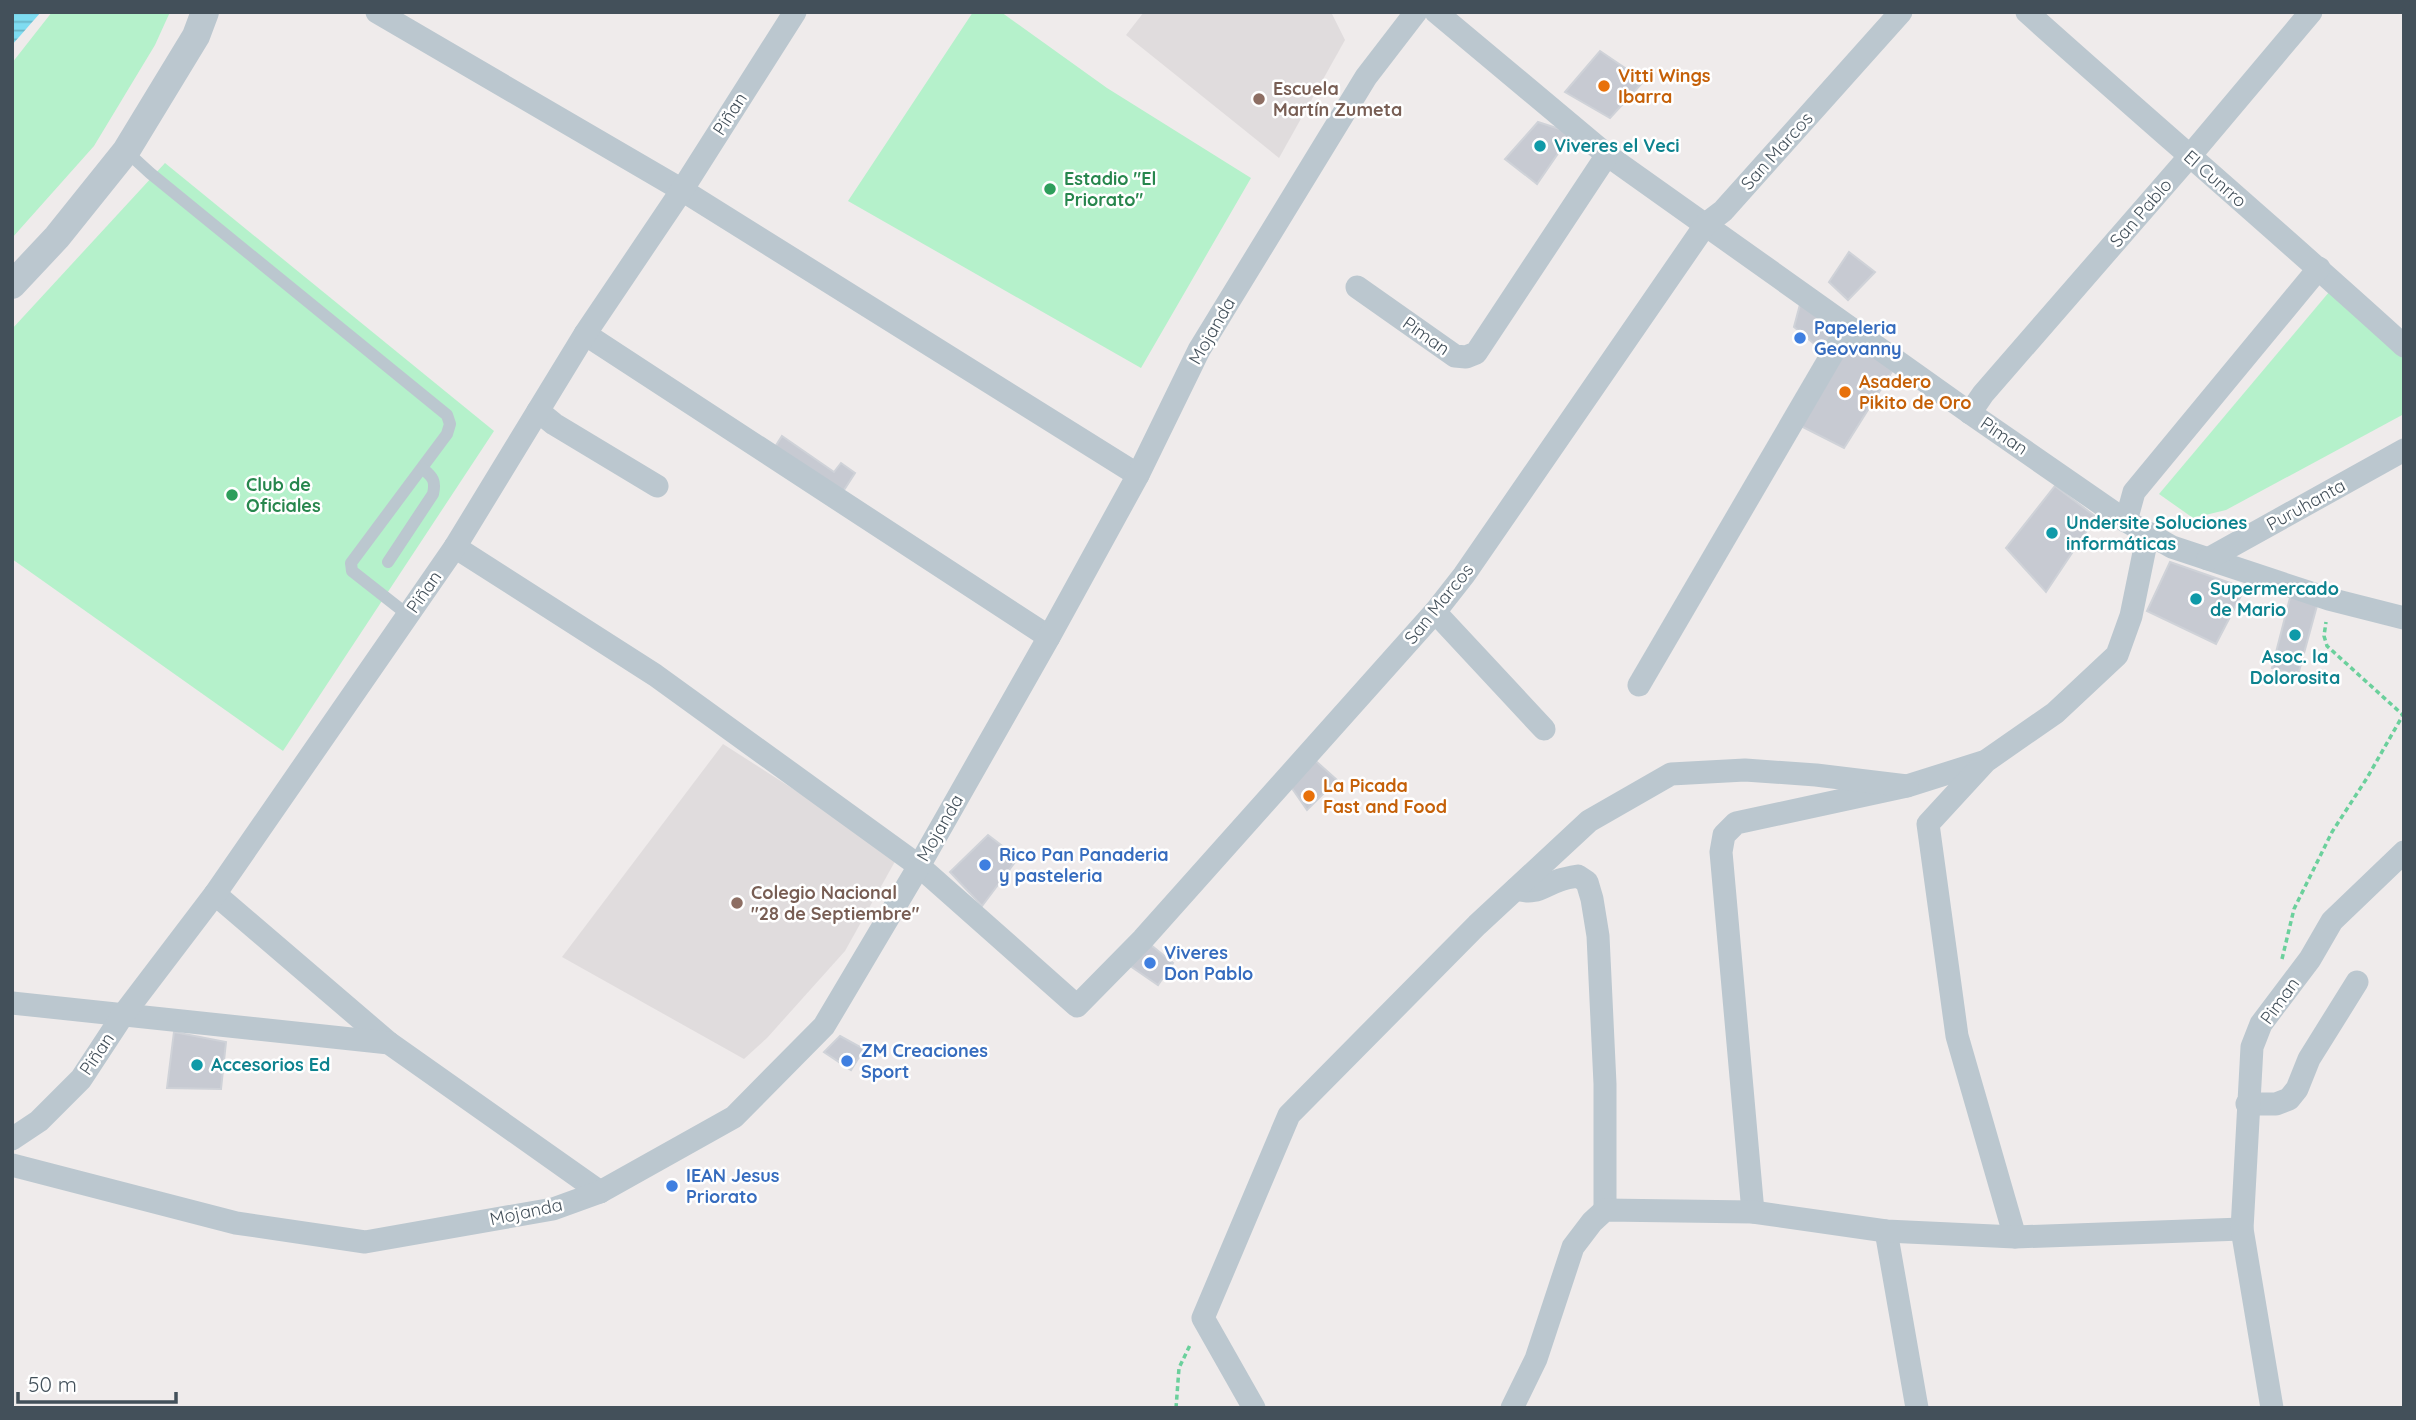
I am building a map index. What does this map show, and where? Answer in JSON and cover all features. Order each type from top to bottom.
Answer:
[{"type":"street","points":[[12,285],[57,237],[126,150],[196,36],[205,12]]},
{"type":"street","points":[[376,12],[682,190],[1138,475]]},
{"type":"street","name":"Piñan","points":[[12,1139],[39,1121],[81,1079],[123,1015],[215,894],[455,547],[585,334],[682,190],[795,12]]},
{"type":"street","name":"Mojanda","points":[[12,1165],[236,1223],[365,1242],[553,1209],[600,1192],[734,1117],[824,1026],[919,866],[1049,637],[1138,475],[1199,350],[1366,77],[1416,12]]},
{"type":"street","name":"San Marcos","points":[[919,866],[1077,1006],[1143,939],[1434,612],[1464,575],[1706,224],[1723,211],[1901,12]]},
{"type":"street","name":"El Cunrro","points":[[2027,12],[2404,346]]},
{"type":"street","name":"San Pablo","points":[[1970,413],[1983,394],[2311,12]]},
{"type":"street","name":"Piman","points":[[1451,17],[1606,155],[2126,521],[2172,547],[2329,599],[2404,618]]},
{"type":"street","name":"Piman","points":[[1357,287],[1455,356],[1466,357],[1476,353],[1606,155]]},
{"type":"street","points":[[2126,521],[2134,492],[2319,268]]},
{"type":"street","points":[[1639,685],[1848,327]]},
{"type":"street","points":[[585,334],[1049,637]]},
{"type":"street","points":[[538,411],[554,424],[657,486]]},
{"type":"street","name":"Puruhanta","points":[[2208,559],[2404,450]]},
{"type":"street","points":[[2015,1237],[1957,1036],[1928,824],[1986,761],[2055,713],[2117,655],[2132,616],[2148,533]]},
{"type":"street","points":[[455,547],[655,674],[919,866]]},
{"type":"street","points":[[1434,612],[1544,729]]},
{"type":"street","points":[[1753,1212],[1721,852],[1724,835],[1737,823],[1907,786],[1986,761]]},
{"type":"street","points":[[1254,1408],[1203,1318],[1289,1115],[1477,925],[1589,821],[1671,774],[1745,770],[1907,786]]},
{"type":"street","name":"Piman","points":[[2272,1408],[2242,1229],[2252,1047],[2261,1024],[2310,959],[2332,921],[2404,852]]},
{"type":"street","points":[[1516,890],[1534,891],[1561,879],[1578,876],[1587,882],[1592,899],[1598,936],[1604,1071],[1605,1210]]},
{"type":"street","points":[[215,894],[389,1043],[600,1192]]},
{"type":"street","points":[[2247,1104],[2276,1104],[2289,1099],[2297,1089],[2309,1059],[2357,982]]},
{"type":"street","points":[[12,1003],[389,1043]]},
{"type":"street","points":[[1512,1408],[1536,1359],[1573,1247],[1605,1210],[1753,1212],[1886,1231],[2015,1237],[2242,1229]]},
{"type":"street","points":[[1886,1231],[1917,1408]]},
{"type":"lane","points":[[126,150],[150,173],[447,415],[450,425],[447,434],[351,563],[352,571],[408,615]]},
{"type":"lane","points":[[388,562],[433,494],[434,478],[423,469]]},
{"type":"path","points":[[2279,970],[2294,909],[2332,832],[2403,715],[2327,646],[2325,636],[2329,599]]},
{"type":"path","points":[[1176,1408],[1179,1368],[1203,1318]]},
{"type":"shaded area","name":"Escuela Martín Zumeta","points":[[1144,12],[1331,12],[1345,40],[1279,158],[1126,35]]},
{"type":"shaded area","name":"Colegio Nacional \"28 de Septiembre\"","points":[[723,744],[898,856],[845,951],[767,1038],[744,1059],[562,957]]},
{"type":"green space","points":[[52,12],[170,12],[155,45],[94,146],[12,238],[12,63]]},
{"type":"green space","name":"Estadio \"El Priorato\"","points":[[973,12],[1001,12],[1107,88],[1251,178],[1141,368],[848,201]]},
{"type":"green space","name":"Club de Oficiales","points":[[165,163],[494,431],[283,751],[12,559],[12,329]]},
{"type":"green space","points":[[2335,285],[2404,351],[2404,414],[2226,510],[2193,518],[2159,494]]},
{"type":"water","points":[[12,12],[41,12],[12,45]]},
{"type":"building","name":"Vitti Wings Ibarra","points":[[1600,51],[1644,81],[1610,118],[1565,92]]},
{"type":"building","name":"Viveres el Veci","points":[[1538,122],[1572,133],[1537,184],[1505,159]]},
{"type":"building","points":[[1849,252],[1875,272],[1848,300],[1829,282]]},
{"type":"building","points":[[1802,297],[1843,326],[1824,352],[1794,327]]},
{"type":"building","name":"Asadero Pikito de Oro","points":[[1849,328],[1898,362],[1844,448],[1793,422]]},
{"type":"building","points":[[782,436],[834,472],[841,463],[855,473],[842,493],[775,447]]},
{"type":"building","name":"Undersite Soluciones informáticas","points":[[2055,486],[2096,517],[2046,592],[2006,548]]},
{"type":"building","name":"Supermercado de Mario","points":[[2170,562],[2245,588],[2216,644],[2147,611]]},
{"type":"building","name":"Asoc. la Dolorosita","points":[[2292,590],[2318,602],[2298,675],[2272,668]]},
{"type":"building","name":"La Picada Fast and Food","points":[[1309,755],[1337,780],[1307,810],[1287,781]]},
{"type":"building","name":"Rico Pan Panaderia y pasteleria","points":[[988,835],[1018,858],[982,906],[950,872]]},
{"type":"building","name":"Viveres Don Pablo","points":[[1146,941],[1173,963],[1158,985],[1126,963]]},
{"type":"building","name":"Accesorios Ed","points":[[174,1032],[226,1042],[221,1089],[167,1088]]},
{"type":"building","name":"ZM Creaciones Sport","points":[[840,1036],[864,1049],[851,1070],[824,1052]]},
{"type":"place","name":"Vitti Wings Ibarra","points":[[1604,86]]},
{"type":"place","name":"Escuela Martín Zumeta","points":[[1259,99]]},
{"type":"place","name":"Viveres el Veci","points":[[1540,146]]},
{"type":"place","name":"Estadio \"El Priorato\"","points":[[1050,189]]},
{"type":"place","name":"Papeleria Geovanny","points":[[1800,338]]},
{"type":"place","name":"Asadero Pikito de Oro","points":[[1845,392]]},
{"type":"place","name":"Club de Oficiales","points":[[232,495]]},
{"type":"place","name":"Undersite Soluciones informáticas","points":[[2052,533]]},
{"type":"place","name":"Supermercado de Mario","points":[[2196,599]]},
{"type":"place","name":"Asoc. la Dolorosita","points":[[2295,635]]},
{"type":"place","name":"La Picada Fast and Food","points":[[1309,796]]},
{"type":"place","name":"Rico Pan Panaderia y pasteleria","points":[[985,865]]},
{"type":"place","name":"Colegio Nacional \"28 de Septiembre\"","points":[[737,903]]},
{"type":"place","name":"Viveres Don Pablo","points":[[1150,963]]},
{"type":"place","name":"ZM Creaciones Sport","points":[[847,1061]]},
{"type":"place","name":"Accesorios Ed","points":[[197,1065]]},
{"type":"place","name":"IEAN Jesus Priorato","points":[[672,1186]]}]
